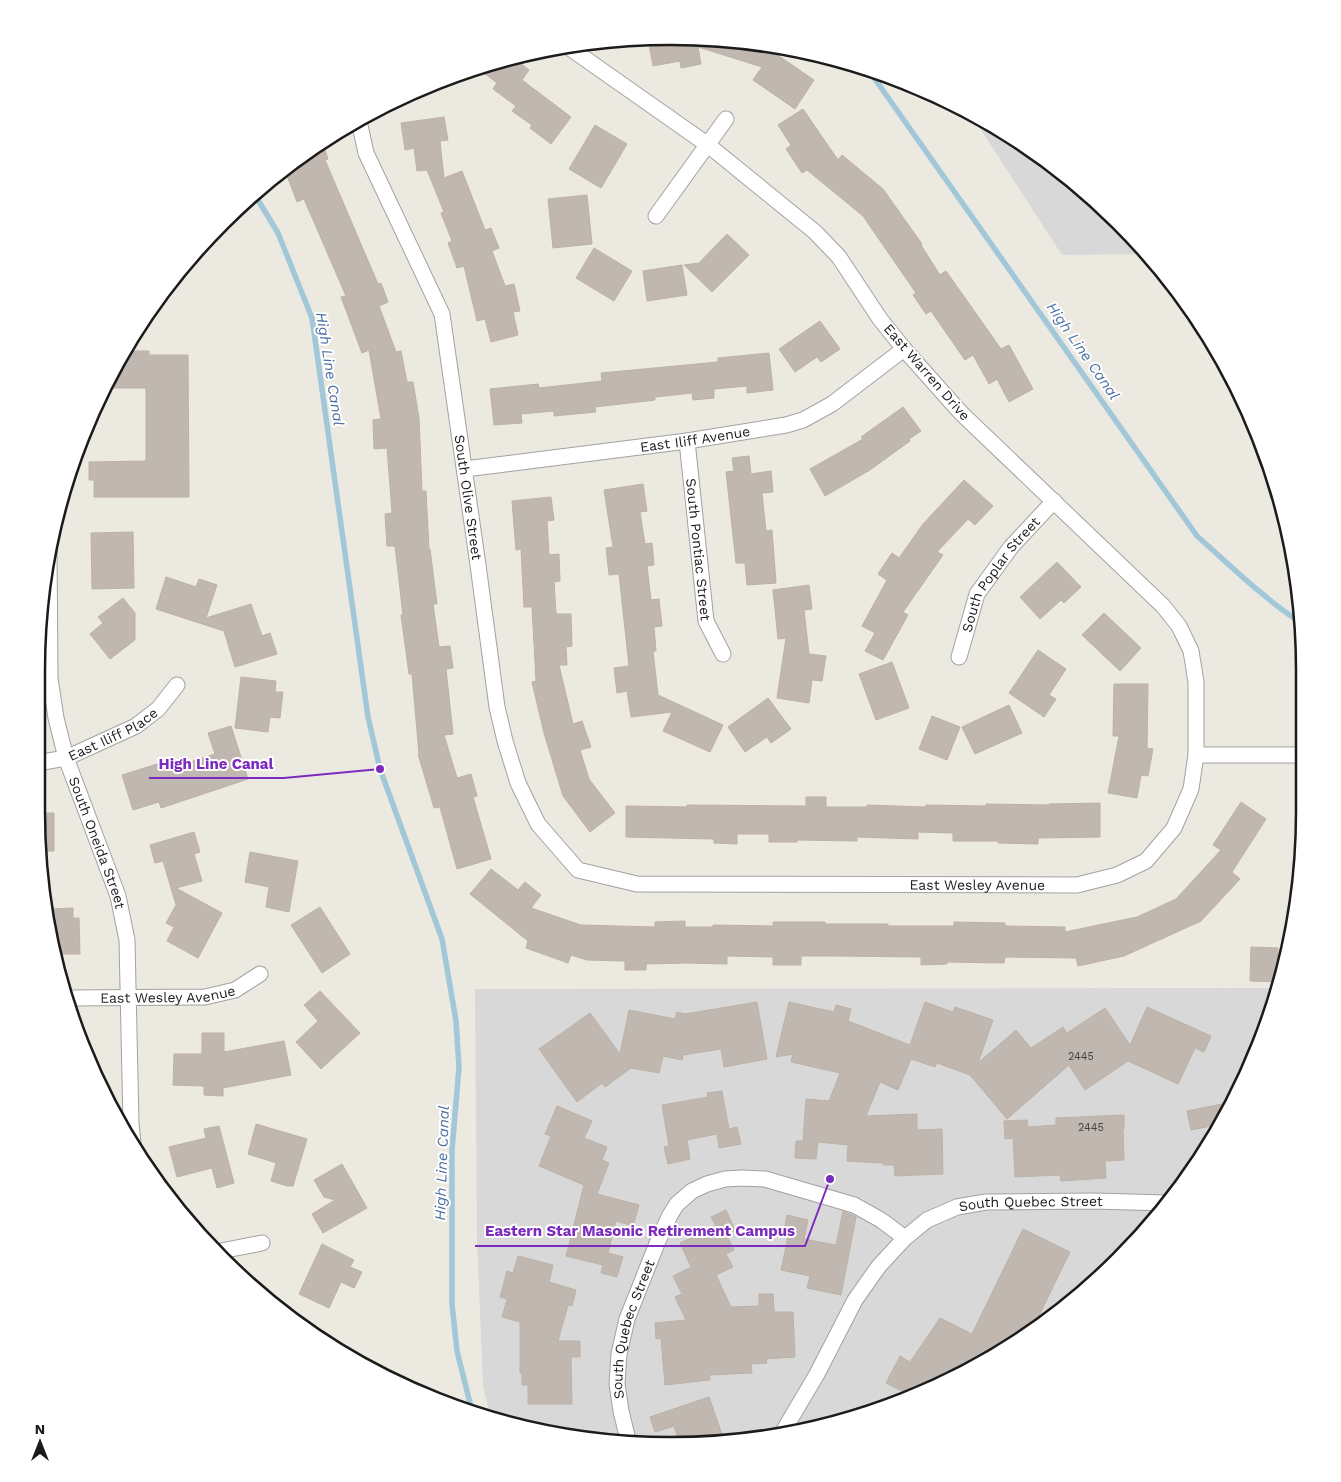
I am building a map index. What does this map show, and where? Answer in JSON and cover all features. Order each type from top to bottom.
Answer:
[{"type":"street","name":"East Warren Drive","points":[[576,52],[708,145],[824,241],[850,271],[880,319],[962,414],[1163,606],[1179,626],[1191,651],[1196,682],[1196,755]]},
{"type":"street","points":[[656,216],[726,119]]},
{"type":"street","name":"South Olive Street","points":[[360,128],[366,153],[442,314],[498,707],[505,741],[518,783],[538,824],[578,870]]},
{"type":"street","name":"East Iliff Avenue","points":[[465,469],[687,441],[786,426],[803,420],[832,404],[904,349]]},
{"type":"street","name":"South Pontiac Street","points":[[687,441],[706,621],[723,654]]},
{"type":"street","name":"South Poplar Street","points":[[959,657],[977,594],[1011,547],[1054,501]]},
{"type":"street","name":"South Oneida Street","points":[[49,595],[50,678],[56,718],[66,758],[118,896],[127,940],[131,1128]]},
{"type":"street","name":"East Iliff Place","points":[[45,762],[66,758],[136,726],[158,709],[177,685]]},
{"type":"street","points":[[1196,755],[1296,755]]},
{"type":"street","name":"East Wesley Avenue","points":[[578,870],[637,884],[1077,885],[1117,875],[1146,861],[1174,828],[1191,790],[1196,755]]},
{"type":"street","name":"East Wesley Avenue","points":[[74,998],[205,997],[235,990],[260,974]]},
{"type":"street","name":"South Quebec Street","points":[[627,1436],[617,1384],[619,1354],[627,1319],[670,1215],[677,1204],[692,1191],[725,1179],[765,1179],[854,1205],[881,1220],[905,1238]]},
{"type":"street","name":"South Quebec Street","points":[[786,1426],[817,1374],[855,1300],[879,1266],[905,1238],[927,1220],[957,1206],[986,1202],[1158,1203]]},
{"type":"street","points":[[225,1250],[262,1243]]},
{"type":"shaded area","points":[[979,127],[1018,150],[1051,174],[1083,200],[1137,254],[1062,255]]},
{"type":"shaded area","points":[[1270,988],[1248,1051],[1231,1088],[1191,1159],[1141,1224],[1113,1254],[1051,1308],[1018,1332],[983,1353],[910,1389],[872,1404],[832,1416],[752,1432],[670,1437],[589,1432],[548,1425],[489,1410],[483,1386],[477,1239],[475,989]]},
{"type":"building","points":[[649,46],[711,46],[776,54],[814,80],[795,109],[753,80],[762,67],[698,47],[701,64],[681,68],[680,61],[653,66]]},
{"type":"building","points":[[521,63],[529,70],[522,80],[571,117],[551,144],[530,128],[532,125],[512,111],[516,106],[493,89],[497,83],[485,73]]},
{"type":"building","points":[[803,109],[838,160],[842,155],[883,189],[922,244],[940,275],[946,271],[1001,349],[1009,345],[1033,389],[1009,402],[997,379],[989,384],[973,355],[965,360],[931,311],[926,314],[913,295],[916,293],[863,216],[807,170],[802,173],[786,149],[791,145],[778,125]]},
{"type":"building","points":[[444,117],[448,140],[440,141],[444,178],[462,171],[485,230],[491,228],[499,248],[492,251],[505,286],[514,284],[520,311],[513,312],[518,335],[491,342],[485,319],[477,321],[464,266],[457,268],[448,243],[452,241],[441,213],[444,212],[427,170],[417,171],[414,148],[405,150],[401,123]]},
{"type":"building","points":[[595,125],[627,144],[601,188],[569,169]]},
{"type":"building","points":[[325,149],[328,159],[325,160],[378,284],[381,283],[388,302],[379,306],[396,352],[401,351],[407,382],[413,382],[419,418],[422,491],[426,491],[429,550],[437,604],[433,604],[439,647],[450,646],[453,668],[446,669],[453,734],[444,735],[457,778],[471,774],[477,796],[473,797],[491,859],[457,869],[440,807],[434,808],[418,754],[412,674],[409,674],[401,615],[403,615],[395,546],[387,546],[385,514],[392,513],[387,448],[374,449],[373,420],[381,419],[369,350],[362,353],[341,297],[346,296],[304,199],[297,202],[287,176]]},
{"type":"building","points":[[587,195],[592,244],[553,248],[548,199]]},
{"type":"building","points":[[727,234],[749,255],[712,292],[684,265],[699,263]]},
{"type":"building","points":[[594,248],[632,271],[614,301],[576,278]]},
{"type":"building","points":[[682,265],[687,295],[647,301],[643,271]]},
{"type":"building","points":[[820,321],[840,349],[821,362],[817,357],[795,372],[779,349]]},
{"type":"building","points":[[133,351],[149,351],[149,355],[188,355],[189,497],[94,497],[94,480],[89,480],[89,462],[146,461],[146,388],[113,388]]},
{"type":"building","points":[[769,353],[773,390],[747,393],[747,386],[714,389],[714,398],[693,400],[692,393],[655,397],[655,400],[595,407],[596,412],[554,416],[554,411],[521,414],[522,423],[494,425],[490,389],[538,384],[539,388],[602,381],[601,373],[718,362],[718,358]]},
{"type":"building","points":[[903,407],[921,431],[870,470],[825,496],[810,469],[863,439],[861,437]]},
{"type":"building","points":[[749,456],[751,474],[771,471],[773,492],[762,493],[766,531],[772,530],[776,583],[747,585],[745,563],[736,563],[726,472],[734,471],[732,458]]},
{"type":"building","points":[[964,480],[993,506],[975,525],[968,519],[937,552],[943,555],[903,612],[908,615],[883,660],[865,651],[875,633],[862,626],[887,580],[878,574],[892,553],[899,558],[923,524]]},
{"type":"building","points":[[643,484],[647,511],[640,512],[645,544],[652,543],[654,565],[647,566],[651,600],[659,599],[662,626],[654,627],[656,651],[653,651],[658,695],[723,725],[710,752],[663,731],[672,712],[631,717],[627,691],[617,693],[614,668],[629,666],[619,574],[609,575],[606,548],[613,547],[604,490]]},
{"type":"building","points":[[551,497],[554,520],[547,521],[549,555],[559,554],[560,581],[554,582],[556,614],[571,614],[572,646],[566,647],[567,665],[559,665],[573,724],[582,721],[591,747],[580,750],[589,779],[615,813],[590,832],[563,796],[544,733],[532,682],[536,681],[532,607],[524,607],[521,549],[516,550],[512,501]]},
{"type":"building","points":[[133,532],[134,588],[92,589],[91,533]]},
{"type":"building","points":[[1057,562],[1081,587],[1064,603],[1061,600],[1040,619],[1020,597]]},
{"type":"building","points":[[166,577],[196,587],[199,579],[217,585],[206,618],[251,604],[262,636],[270,633],[277,654],[235,667],[224,631],[156,609]]},
{"type":"building","points":[[809,585],[812,609],[804,610],[809,654],[826,656],[822,681],[812,680],[809,703],[777,698],[786,638],[778,639],[773,590]]},
{"type":"building","points":[[123,598],[135,613],[135,640],[110,659],[90,634],[103,623],[98,617]]},
{"type":"building","points":[[1104,613],[1141,648],[1120,671],[1082,635]]},
{"type":"building","points":[[1038,650],[1066,669],[1049,695],[1056,699],[1044,717],[1009,693]]},
{"type":"building","points":[[892,662],[909,708],[876,720],[859,674]]},
{"type":"building","points":[[241,677],[276,681],[275,692],[283,692],[280,718],[270,717],[268,732],[235,728]]},
{"type":"building","points":[[1114,684],[1148,684],[1147,748],[1153,749],[1148,776],[1141,775],[1137,798],[1108,793],[1119,736],[1113,736]]},
{"type":"building","points":[[768,698],[791,729],[771,743],[767,737],[745,752],[728,727]]},
{"type":"building","points":[[1009,705],[1022,733],[975,754],[962,727]]},
{"type":"building","points":[[932,716],[960,727],[947,760],[919,749]]},
{"type":"building","points":[[231,726],[248,779],[161,808],[159,802],[133,810],[122,775],[170,760],[172,768],[215,754],[208,733]]},
{"type":"building","points":[[806,797],[826,797],[826,807],[1100,803],[1100,837],[1038,838],[1038,844],[998,843],[998,841],[953,841],[953,833],[918,832],[918,839],[857,837],[857,841],[797,840],[797,842],[769,842],[769,834],[737,834],[737,844],[714,843],[714,839],[626,837],[626,806],[806,806]]},
{"type":"building","points":[[1241,802],[1266,819],[1232,872],[1240,879],[1201,921],[1124,956],[1078,966],[1076,958],[1005,957],[1004,963],[947,962],[947,964],[921,965],[921,957],[801,956],[801,965],[773,965],[773,957],[727,956],[727,964],[646,964],[646,970],[625,970],[625,961],[587,960],[571,955],[568,963],[526,948],[528,941],[470,894],[491,869],[518,890],[525,882],[541,895],[531,908],[581,925],[655,927],[655,922],[685,921],[685,927],[713,927],[713,925],[773,926],[773,922],[954,926],[954,922],[1005,923],[1005,926],[1065,927],[1065,932],[1137,917],[1176,899],[1221,850],[1213,845]]},
{"type":"building","points":[[45,813],[54,813],[54,851],[46,851]]},
{"type":"building","points":[[194,832],[200,852],[194,854],[202,881],[176,888],[222,913],[198,958],[167,941],[174,927],[166,923],[176,905],[163,861],[155,863],[150,845]]},
{"type":"building","points":[[250,852],[298,861],[289,912],[266,907],[269,887],[245,882]]},
{"type":"building","points":[[320,907],[350,954],[322,973],[291,925]]},
{"type":"building","points":[[73,908],[73,918],[79,918],[80,954],[62,954],[53,909]]},
{"type":"building","points":[[1251,947],[1278,948],[1278,962],[1272,982],[1250,981]]},
{"type":"building","points":[[320,991],[360,1033],[321,1069],[296,1042],[318,1021],[304,1005]]},
{"type":"building","points":[[757,1002],[767,1059],[724,1067],[721,1049],[683,1055],[682,1060],[663,1056],[659,1073],[631,1068],[605,1087],[602,1083],[577,1102],[539,1049],[590,1013],[620,1054],[629,1010],[675,1019],[677,1012],[685,1014]]},
{"type":"building","points":[[789,1002],[834,1012],[836,1005],[851,1009],[848,1021],[910,1045],[925,1002],[953,1012],[955,1007],[993,1020],[978,1063],[1016,1030],[1031,1048],[1063,1027],[1067,1033],[1105,1008],[1130,1045],[1147,1007],[1211,1036],[1204,1052],[1195,1048],[1178,1084],[1128,1061],[1085,1090],[1069,1065],[1007,1119],[970,1075],[937,1063],[935,1067],[911,1059],[898,1090],[880,1082],[866,1116],[917,1114],[917,1130],[942,1129],[943,1174],[895,1176],[894,1165],[847,1161],[848,1145],[818,1142],[816,1159],[795,1158],[796,1141],[803,1141],[806,1099],[829,1101],[840,1073],[791,1062],[793,1054],[776,1057]]},
{"type":"building","points":[[202,1033],[224,1033],[224,1052],[284,1041],[291,1075],[223,1088],[223,1096],[204,1095],[204,1086],[173,1085],[174,1054],[202,1054]]},
{"type":"building","points":[[722,1091],[729,1129],[737,1127],[741,1144],[719,1148],[717,1134],[687,1140],[690,1159],[668,1164],[664,1147],[669,1146],[662,1105],[708,1097],[707,1093]]},
{"type":"building","points":[[1223,1104],[1211,1126],[1191,1130],[1187,1111]]},
{"type":"building","points":[[557,1106],[592,1121],[584,1138],[607,1147],[602,1160],[609,1163],[597,1194],[639,1205],[633,1226],[616,1221],[608,1253],[623,1257],[617,1277],[601,1273],[603,1265],[566,1256],[584,1185],[539,1166],[551,1136],[545,1134]]},
{"type":"building","points":[[1124,1115],[1124,1160],[1105,1161],[1106,1178],[1061,1181],[1060,1175],[1015,1177],[1013,1138],[1005,1139],[1004,1121],[1027,1120],[1028,1127],[1056,1125],[1056,1118]]},
{"type":"building","points":[[256,1124],[307,1139],[293,1186],[271,1181],[276,1163],[248,1154]]},
{"type":"building","points":[[219,1126],[234,1183],[217,1188],[212,1168],[177,1177],[169,1147],[206,1138],[204,1129]]},
{"type":"building","points":[[342,1164],[367,1208],[323,1233],[312,1214],[335,1200],[324,1197],[314,1180]]},
{"type":"building","points":[[726,1210],[735,1230],[726,1234],[734,1250],[726,1254],[733,1267],[716,1275],[731,1307],[759,1306],[759,1294],[773,1294],[774,1312],[793,1312],[795,1357],[766,1359],[767,1363],[751,1364],[752,1373],[709,1375],[710,1380],[665,1385],[661,1338],[656,1339],[655,1323],[686,1320],[675,1297],[682,1294],[673,1276],[691,1267],[680,1243],[716,1226],[711,1217]]},
{"type":"building","points":[[843,1211],[856,1217],[841,1295],[807,1288],[810,1276],[781,1270],[789,1232],[784,1231],[787,1215],[808,1220],[804,1239],[836,1245]]},
{"type":"building","points":[[1023,1229],[1070,1252],[1038,1317],[1018,1332],[947,1372],[903,1392],[886,1383],[900,1356],[910,1362],[940,1318],[972,1334]]},
{"type":"building","points":[[322,1244],[354,1260],[350,1267],[362,1272],[354,1288],[341,1282],[329,1308],[299,1294]]},
{"type":"building","points":[[518,1256],[553,1265],[549,1282],[576,1290],[572,1306],[568,1305],[558,1341],[580,1341],[580,1357],[571,1357],[572,1404],[528,1404],[528,1385],[522,1385],[522,1373],[520,1373],[520,1322],[502,1317],[507,1299],[500,1297],[507,1271],[513,1273]]},
{"type":"building","points":[[709,1397],[722,1435],[677,1437],[674,1426],[655,1432],[650,1417]]},
{"type":"waterway","name":"High Line Canal","points":[[875,79],[1197,536],[1260,592],[1294,618]]},
{"type":"waterway","name":"High Line Canal","points":[[258,200],[278,233],[312,318],[368,717],[380,769],[442,939],[456,1021],[459,1067],[452,1150],[452,1304],[457,1351],[470,1404]]},
{"type":"place","name":"High Line Canal","points":[[380,769]]},
{"type":"place","name":"Eastern Star Masonic Retirement Campus","points":[[830,1179]]}]
